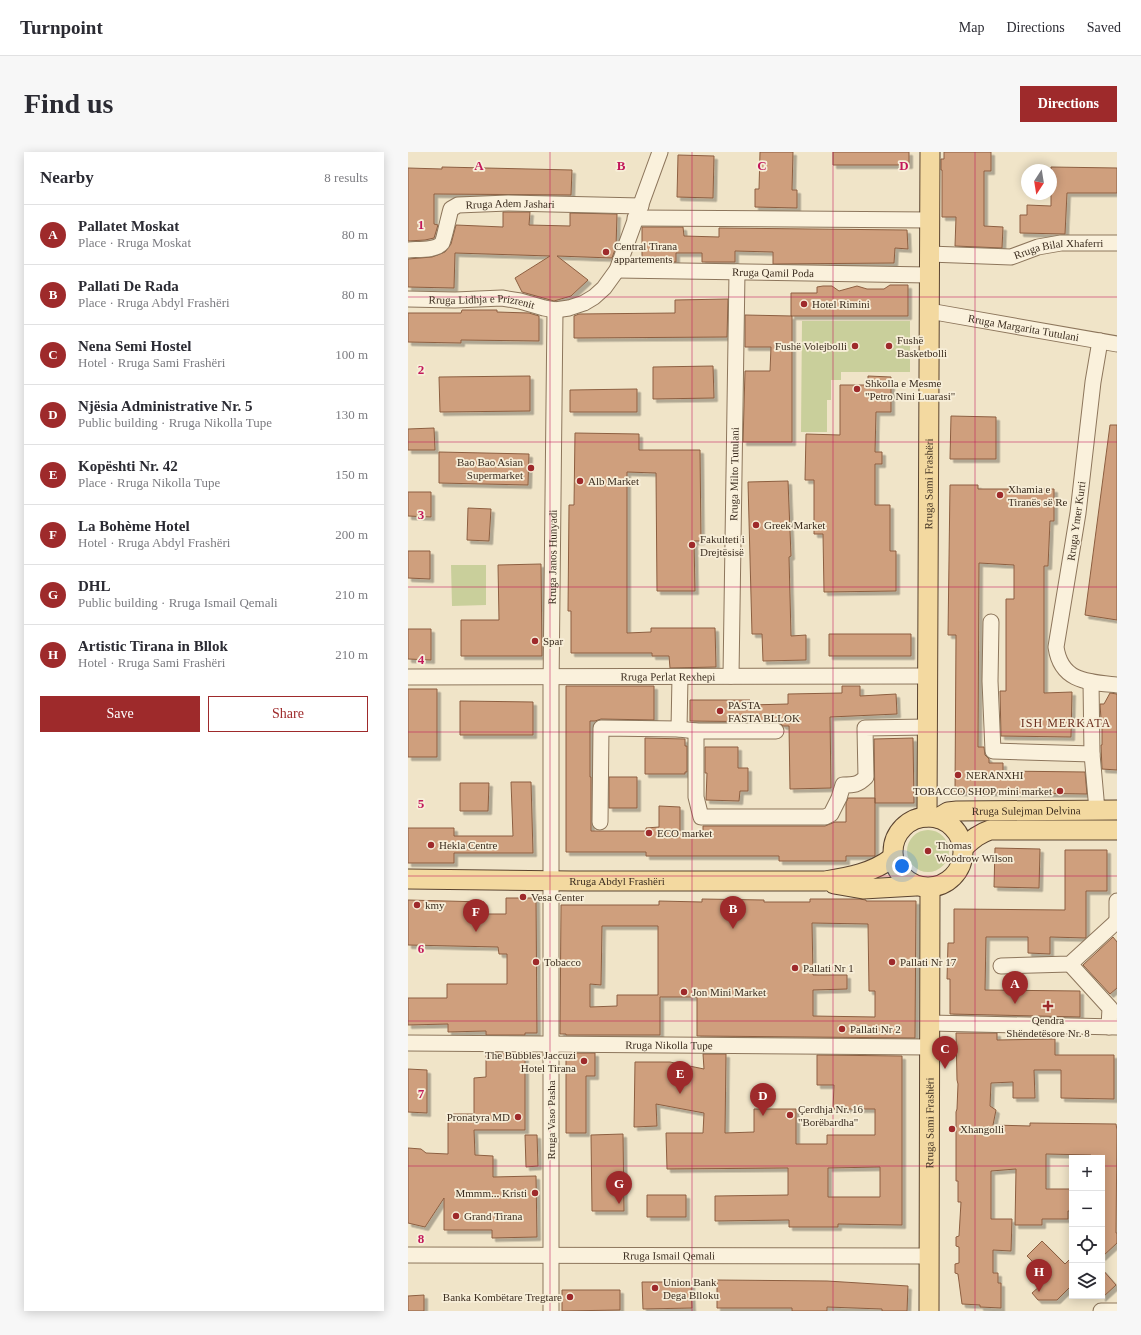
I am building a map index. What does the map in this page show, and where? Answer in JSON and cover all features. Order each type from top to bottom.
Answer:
[{"type":"main road","name":"Rruga Sami Frashëri","points":[[930,152],[927,727],[933,817]]},
{"type":"main road","name":"Rruga Sulejman Delvina","points":[[933,817],[948,812],[957,811],[1117,810]]},
{"type":"main road","points":[[933,817],[950,824],[959,835],[964,848],[963,860],[959,870],[951,879],[942,885],[923,887],[905,880],[897,870],[892,858],[893,843],[900,829],[912,820],[933,817]]},
{"type":"main road","name":"Rruga Sulejman Delvina","points":[[964,848],[983,832],[990,830],[1117,830]]},
{"type":"main road","name":"Rruga Abdyl Frashëri","points":[[825,882],[862,874],[882,866],[892,858]]},
{"type":"main road","name":"Rruga Abdyl Frashëri","points":[[408,879],[825,882],[863,889],[923,887]]},
{"type":"main road","name":"Rruga Sami Frashëri","points":[[923,887],[930,1023],[929,1311]]},
{"type":"street","points":[[555,310],[569,308],[584,303],[594,297],[604,288],[617,270],[660,152]]},
{"type":"street","name":"Rruga Adem Jashari","points":[[408,250],[437,247],[442,243],[451,209],[458,205],[508,203],[638,212]]},
{"type":"street","points":[[638,212],[930,220]]},
{"type":"street","name":"Rruga Bilal Xhaferri","points":[[929,254],[1011,257],[1038,247],[1061,243],[1117,243]]},
{"type":"street","name":"Rruga Qamil Poda","points":[[617,270],[929,275]]},
{"type":"street","name":"Rruga Milto Tutulani","points":[[731,676],[736,272]]},
{"type":"street","name":"Rruga Lidhja e Prizrenit","points":[[408,299],[455,300],[502,298],[555,310]]},
{"type":"street","name":"Rruga Janos Hunyadi","points":[[551,881],[551,676],[555,310]]},
{"type":"street","name":"Rruga Margarita Tutulani","points":[[929,311],[1117,344]]},
{"type":"street","name":"Rruga Ymer Kurti","points":[[1100,341],[1093,382],[1078,513],[1056,647],[1058,658],[1065,669],[1072,676],[1091,682],[1117,685]]},
{"type":"street","points":[[992,622],[990,681],[993,752],[1092,754]]},
{"type":"street","name":"Rruga Perlat Rexhepi","points":[[408,677],[928,676]]},
{"type":"street","points":[[679,729],[680,677]]},
{"type":"street","points":[[1091,682],[1092,754],[1097,810]]},
{"type":"street","points":[[696,731],[696,797],[702,817],[825,817],[831,814],[839,798],[843,785],[861,783],[866,777],[866,728],[927,727]]},
{"type":"street","points":[[600,822],[601,728],[679,729],[696,731],[776,731]]},
{"type":"street","name":"Rruga Vaso Pasha","points":[[551,881],[551,1311]]},
{"type":"street","points":[[1001,966],[1070,964],[1117,923],[1117,901]]},
{"type":"street","points":[[930,1023],[1113,1027],[1114,1005],[1070,964]]},
{"type":"street","name":"Rruga Nikolla Tupe","points":[[408,1043],[930,1047]]},
{"type":"street","name":"Rruga Ismail Qemali","points":[[408,1255],[930,1256]]},
{"type":"street","points":[[1101,1311],[1117,1311]]},
{"type":"green space","points":[[802,321],[910,321],[910,372],[841,372],[841,380],[831,380],[831,400],[827,400],[827,432],[801,432]]},
{"type":"green space","points":[[451,565],[486,565],[486,605],[452,606]]},
{"type":"green space","points":[[924,830],[932,830],[943,836],[949,847],[949,855],[943,866],[932,872],[924,872],[913,866],[907,855],[907,847],[913,836]]},
{"type":"building","points":[[760,152],[793,152],[792,190],[797,190],[797,208],[755,207],[755,189],[759,189]]},
{"type":"building","points":[[833,152],[909,152],[909,165],[833,165]]},
{"type":"building","points":[[944,152],[991,152],[991,171],[984,171],[984,226],[1003,227],[1002,248],[955,246],[956,217],[942,217],[941,159],[944,159]]},
{"type":"building","points":[[678,155],[714,156],[713,198],[677,197]]},
{"type":"building","points":[[442,167],[572,170],[571,195],[434,194],[434,224],[438,225],[434,238],[408,241],[408,168],[442,169]]},
{"type":"building","points":[[1057,167],[1117,168],[1117,193],[1067,193],[1065,234],[1020,233],[1020,215],[1027,215],[1027,205],[1051,206],[1051,200],[1057,200]]},
{"type":"building","points":[[503,212],[530,212],[529,225],[570,226],[570,213],[617,214],[616,247],[612,258],[557,256],[588,280],[571,296],[554,301],[522,292],[515,278],[550,256],[455,253],[454,288],[408,287],[408,259],[432,257],[445,252],[451,244],[456,225],[503,227]]},
{"type":"building","points":[[642,227],[683,227],[684,236],[719,237],[719,228],[907,230],[908,249],[895,248],[894,263],[773,264],[773,252],[735,251],[735,262],[702,262],[702,253],[676,253],[676,262],[642,261]]},
{"type":"building","points":[[890,285],[908,285],[908,316],[791,316],[791,293],[817,293],[817,287],[823,286],[832,286],[839,291],[857,286],[867,289],[884,289]]},
{"type":"building","points":[[728,299],[727,337],[574,338],[574,316],[579,314],[675,313],[675,300]]},
{"type":"building","points":[[462,310],[497,310],[497,312],[529,313],[539,316],[539,341],[461,340],[461,343],[408,342],[408,313],[461,313]]},
{"type":"building","points":[[745,315],[792,316],[792,442],[743,442],[745,371],[770,371],[771,347],[745,347]]},
{"type":"building","points":[[713,366],[714,398],[653,399],[653,367]]},
{"type":"building","points":[[530,376],[530,411],[440,412],[439,377]]},
{"type":"building","points":[[868,376],[891,377],[891,412],[876,412],[875,452],[882,452],[882,464],[875,464],[875,505],[890,505],[890,551],[896,551],[896,591],[824,592],[823,534],[814,534],[814,480],[805,480],[806,434],[840,435],[840,385],[868,385]]},
{"type":"building","points":[[637,389],[637,412],[570,412],[570,390]]},
{"type":"building","points":[[951,416],[996,417],[996,459],[950,459]]},
{"type":"building","points":[[1110,425],[1117,425],[1117,620],[1085,615]]},
{"type":"building","points":[[434,428],[435,450],[408,450],[408,429]]},
{"type":"building","points":[[575,433],[639,434],[639,450],[700,450],[701,541],[694,541],[695,591],[657,591],[656,473],[627,472],[627,633],[651,632],[651,628],[715,628],[716,667],[670,668],[669,656],[652,656],[652,653],[571,653],[571,611],[568,611],[569,505],[574,505]]},
{"type":"building","points":[[439,452],[529,454],[528,485],[439,483]]},
{"type":"building","points":[[788,481],[791,556],[789,557],[791,636],[806,635],[806,660],[763,661],[762,634],[752,634],[748,482]]},
{"type":"building","points":[[950,485],[978,485],[978,489],[1054,489],[1054,521],[1050,521],[1048,566],[1044,566],[1044,693],[1072,692],[1071,737],[1001,736],[1000,691],[1006,691],[1006,599],[1014,599],[1014,565],[979,563],[978,747],[984,747],[985,755],[989,759],[989,763],[1003,763],[1003,771],[1085,772],[1087,794],[955,792],[956,635],[948,635]]},
{"type":"building","points":[[408,492],[431,492],[431,517],[408,516]]},
{"type":"building","points":[[468,508],[491,509],[489,541],[467,540]]},
{"type":"building","points":[[408,551],[430,551],[430,579],[408,578]]},
{"type":"building","points":[[541,564],[542,656],[461,656],[461,620],[499,620],[498,565]]},
{"type":"building","points":[[408,629],[431,629],[431,660],[408,659]]},
{"type":"building","points":[[829,634],[911,634],[911,656],[829,656]]},
{"type":"building","points":[[566,686],[654,686],[654,720],[601,719],[590,721],[591,831],[646,831],[646,828],[659,827],[659,806],[680,807],[680,834],[703,834],[703,826],[825,826],[835,822],[846,822],[846,803],[848,798],[875,798],[875,856],[846,856],[846,861],[779,861],[779,856],[646,856],[646,852],[566,852]]},
{"type":"building","points":[[842,686],[860,686],[860,696],[896,694],[897,714],[830,717],[831,788],[790,789],[789,726],[783,726],[776,722],[690,721],[690,700],[750,700],[750,705],[788,704],[788,694],[842,693]]},
{"type":"building","points":[[408,689],[437,689],[437,757],[408,757]]},
{"type":"building","points":[[1110,693],[1117,694],[1117,770],[1102,769],[1102,719],[1100,704],[1104,704]]},
{"type":"building","points":[[460,701],[533,702],[533,735],[460,735]]},
{"type":"building","points":[[645,738],[685,739],[685,746],[687,746],[687,772],[685,772],[685,774],[645,774]]},
{"type":"building","points":[[913,738],[914,803],[875,803],[874,739]]},
{"type":"building","points":[[705,747],[738,747],[738,768],[748,768],[748,791],[740,791],[739,801],[706,800],[707,773],[705,773]]},
{"type":"building","points":[[609,777],[637,777],[637,808],[609,808]]},
{"type":"building","points":[[511,782],[531,782],[533,853],[454,853],[454,863],[408,863],[408,828],[454,828],[454,836],[513,836]]},
{"type":"building","points":[[460,783],[489,783],[488,811],[460,811]]},
{"type":"building","points":[[995,848],[1040,849],[1039,888],[994,887]]},
{"type":"building","points":[[1065,850],[1107,850],[1107,891],[1086,891],[1086,938],[1050,937],[1050,954],[1028,953],[1028,937],[986,937],[985,990],[1080,991],[1080,1017],[950,1014],[950,979],[947,979],[948,943],[954,943],[954,909],[1065,910]]},
{"type":"building","points":[[506,898],[536,898],[537,1033],[525,1033],[525,1035],[486,1035],[486,1031],[448,1032],[448,1024],[408,1025],[408,998],[447,998],[447,984],[507,984],[507,954],[499,954],[498,947],[408,945],[408,900],[484,902],[484,914],[506,914]]},
{"type":"building","points":[[702,899],[764,900],[764,902],[810,902],[810,899],[916,901],[915,1038],[697,1036],[697,997],[660,997],[660,1035],[560,1034],[561,905],[659,905],[659,901],[702,902]],"holes":[[[812,923],[868,924],[869,991],[875,991],[875,1017],[813,1016],[813,990],[847,989],[847,975],[813,975]],[[602,926],[658,926],[658,995],[617,995],[617,1006],[590,1007],[590,984],[601,985]]]},
{"type":"building","points":[[1113,937],[1117,942],[1117,988],[1110,994],[1083,965]]},
{"type":"building","points":[[956,1033],[997,1033],[997,1040],[1055,1039],[1055,1055],[1114,1055],[1114,1099],[1061,1098],[1061,1070],[1034,1070],[1035,1098],[1013,1098],[1013,1082],[991,1083],[990,1106],[996,1110],[993,1125],[1030,1126],[1030,1123],[1116,1124],[1117,1130],[1117,1243],[1105,1254],[1105,1155],[1046,1154],[1046,1189],[1069,1189],[1069,1211],[1068,1219],[1042,1219],[1042,1225],[1015,1225],[1016,1169],[991,1171],[991,1219],[1012,1219],[1011,1251],[993,1250],[993,1273],[998,1273],[998,1283],[1001,1283],[1001,1308],[962,1304],[958,1274],[955,1273],[955,1264],[959,1263],[959,1247],[956,1246],[956,1237],[959,1236],[961,1202],[958,1202],[958,1181],[956,1181]]},
{"type":"building","points":[[486,1053],[525,1053],[525,1130],[474,1130],[475,1155],[493,1156],[493,1177],[536,1176],[537,1237],[492,1238],[492,1230],[444,1230],[444,1198],[425,1227],[408,1223],[408,1148],[421,1149],[426,1153],[448,1154],[448,1114],[474,1114],[474,1078],[486,1077]]},
{"type":"building","points":[[566,1053],[595,1053],[595,1076],[586,1076],[586,1133],[566,1133]]},
{"type":"building","points":[[703,1054],[726,1054],[725,1133],[754,1132],[754,1109],[796,1109],[796,1144],[827,1144],[827,1135],[875,1135],[875,1109],[833,1109],[834,1085],[817,1085],[817,1055],[902,1056],[902,1225],[838,1224],[838,1227],[789,1227],[789,1220],[715,1221],[715,1196],[788,1195],[788,1168],[667,1169],[666,1133],[703,1133],[704,1113],[656,1104],[657,1126],[634,1127],[635,1062],[670,1062],[704,1069]],"holes":[[[880,1167],[880,1197],[828,1197],[828,1168]]]},
{"type":"building","points":[[408,1069],[427,1070],[427,1113],[408,1112]]},
{"type":"building","points":[[623,1134],[624,1211],[592,1211],[591,1135]]},
{"type":"building","points":[[525,1135],[537,1135],[538,1166],[526,1167]]},
{"type":"building","points":[[647,1195],[686,1195],[686,1217],[647,1217]]},
{"type":"building","points":[[1042,1241],[1065,1264],[1069,1260],[1069,1288],[1057,1300],[1038,1300],[1032,1293],[1049,1278],[1027,1256]]},
{"type":"building","points":[[1105,1272],[1116,1285],[1105,1295]]},
{"type":"building","points":[[717,1280],[827,1281],[908,1286],[907,1311],[882,1311],[882,1309],[827,1307],[827,1311],[792,1311],[792,1308],[717,1308]]},
{"type":"building","points":[[642,1282],[691,1282],[692,1308],[643,1309]]},
{"type":"building","points":[[562,1290],[620,1290],[620,1310],[562,1311]]},
{"type":"building","points":[[424,1295],[424,1311],[408,1311],[408,1296]]},
{"type":"place","name":"Central Tirana appartements","points":[[606,252]]},
{"type":"place","name":"Hotel Rimini","points":[[804,304]]},
{"type":"place","name":"Fushë Volejbolli","points":[[855,346]]},
{"type":"place","name":"Fushë Basketbolli","points":[[889,346]]},
{"type":"place","name":"Shkolla e Mesme \"Petro Nini Luarasi\"","points":[[857,389]]},
{"type":"place","name":"Bao Bao Asian Supermarket","points":[[531,468]]},
{"type":"place","name":"Alb Market","points":[[580,481]]},
{"type":"place","name":"Xhamia e Tiranës së Re","points":[[1000,495]]},
{"type":"place","name":"Greek Market","points":[[756,525]]},
{"type":"place","name":"Fakulteti i Drejtësisë","points":[[692,545]]},
{"type":"place","name":"Spar","points":[[535,641]]},
{"type":"place","name":"PASTA FASTA BLLOK","points":[[720,711]]},
{"type":"place","name":"NERANXHI","points":[[958,775]]},
{"type":"place","name":"TOBACCO SHOP mini market","points":[[1060,791]]},
{"type":"place","name":"ECO market","points":[[649,833]]},
{"type":"place","name":"Hekla Centre","points":[[431,845]]},
{"type":"place","name":"Thomas Woodrow Wilson","points":[[928,851]]},
{"type":"place","name":"Vesa Center","points":[[523,897]]},
{"type":"place","name":"kmy","points":[[417,905]]},
{"type":"place","name":"Pallati De Rada","points":[[733,929]]},
{"type":"place","name":"La Bohème Hotel","points":[[476,932]]},
{"type":"place","name":"Tobacco","points":[[536,962]]},
{"type":"place","name":"Pallati Nr 17","points":[[892,962]]},
{"type":"place","name":"Pallati Nr 1","points":[[795,968]]},
{"type":"place","name":"Jon Mini Market","points":[[684,992]]},
{"type":"place","name":"Pallatet Moskat","points":[[1015,1004]]},
{"type":"place","name":"Qendra Shëndetësore Nr. 8","points":[[1048,1006]]},
{"type":"place","name":"Pallati Nr 2","points":[[842,1029]]},
{"type":"place","name":"The Bubbles Jaccuzi Hotel Tirana","points":[[584,1061]]},
{"type":"place","name":"Nena Semi Hostel","points":[[945,1069]]},
{"type":"place","name":"Kopështi Nr. 42","points":[[680,1094]]},
{"type":"place","name":"Çerdhja Nr. 16 \"Borëbardha\"","points":[[790,1115]]},
{"type":"place","name":"Njësia Administrative Nr. 5","points":[[763,1116]]},
{"type":"place","name":"Pronatyra MD","points":[[518,1117]]},
{"type":"place","name":"Xhangolli","points":[[952,1129]]},
{"type":"place","name":"Mmmm... Kristi","points":[[535,1193]]},
{"type":"place","name":"DHL","points":[[619,1204]]},
{"type":"place","name":"Grand Tirana","points":[[456,1216]]},
{"type":"place","name":"Union Bank Dega Blloku","points":[[655,1288]]},
{"type":"place","name":"Artistic Tirana in Bllok","points":[[1039,1292]]},
{"type":"place","name":"Banka Kombëtare Tregtare","points":[[570,1297]]},
{"type":"district","name":"ISH MERKATA","points":[[1066,723]]}]
